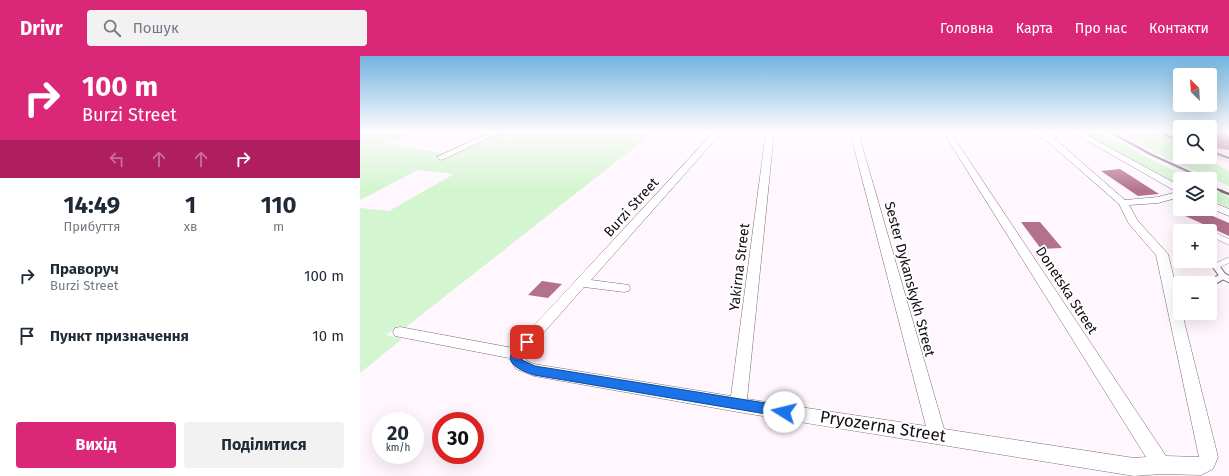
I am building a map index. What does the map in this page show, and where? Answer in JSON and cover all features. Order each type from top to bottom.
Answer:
[{"type":"street","points":[[441,157],[453,152]]},
{"type":"street","name":"Burzi Street","points":[[516,354],[701,152]]},
{"type":"street","name":"Yakirna Street","points":[[738,405],[768,152]]},
{"type":"street","name":"Sester Dykanskykh Street","points":[[859,152],[936,434]]},
{"type":"street","name":"Donetska Street","points":[[959,152],[1161,465]]},
{"type":"street","points":[[1064,152],[1123,204],[1158,200],[1173,196]]},
{"type":"street","points":[[1110,152],[1173,186]]},
{"type":"street","name":"Pryozerna Street","points":[[516,354],[519,364],[534,370],[738,405],[936,434],[1134,467],[1161,465],[1201,466],[1206,463],[1208,456],[1162,254],[1133,222],[1123,204]]},
{"type":"street","points":[[1217,207],[1229,213]]},
{"type":"street","points":[[581,283],[624,288]]},
{"type":"street","points":[[400,332],[516,354]]},
{"type":"lane","points":[[1217,236],[1229,242]]},
{"type":"lane","points":[[1217,265],[1229,260]]},
{"type":"lane","points":[[1217,268],[1226,278]]},
{"type":"shaded area","points":[[1217,152],[1229,152],[1229,163],[1217,159]]},
{"type":"green space","points":[[360,152],[434,152],[443,153],[434,159],[445,158],[459,152],[629,152],[406,327],[398,326],[386,335],[402,339],[360,373],[360,208],[389,211],[454,174],[418,170],[360,200]]},
{"type":"green space","points":[[1118,152],[1136,152],[1177,172],[1173,172],[1173,181]]},
{"type":"green space","points":[[1154,152],[1173,152],[1173,161],[1166,158]]},
{"type":"green space","points":[[1180,164],[1214,164],[1229,171],[1229,186],[1217,181],[1217,172],[1198,172]]},
{"type":"green space","points":[[1217,191],[1229,197],[1229,208],[1217,202]]},
{"type":"building","points":[[1120,169],[1159,194],[1138,196],[1101,171]]},
{"type":"building","points":[[1185,216],[1212,216],[1229,223],[1229,236],[1217,230],[1217,224],[1203,224]]},
{"type":"building","points":[[1021,222],[1040,222],[1062,248],[1041,249]]},
{"type":"building","points":[[542,281],[562,284],[548,298],[528,295]]},
{"type":"railway","points":[[1146,152],[1190,172]]},
{"type":"railway","points":[[1217,154],[1229,158]]},
{"type":"railway","points":[[1217,189],[1224,192]]},
{"type":"railway","points":[[1221,191],[1229,194]]},
{"type":"route","points":[[527,342],[516,354],[517,360],[519,364],[534,370],[784,412]]}]
